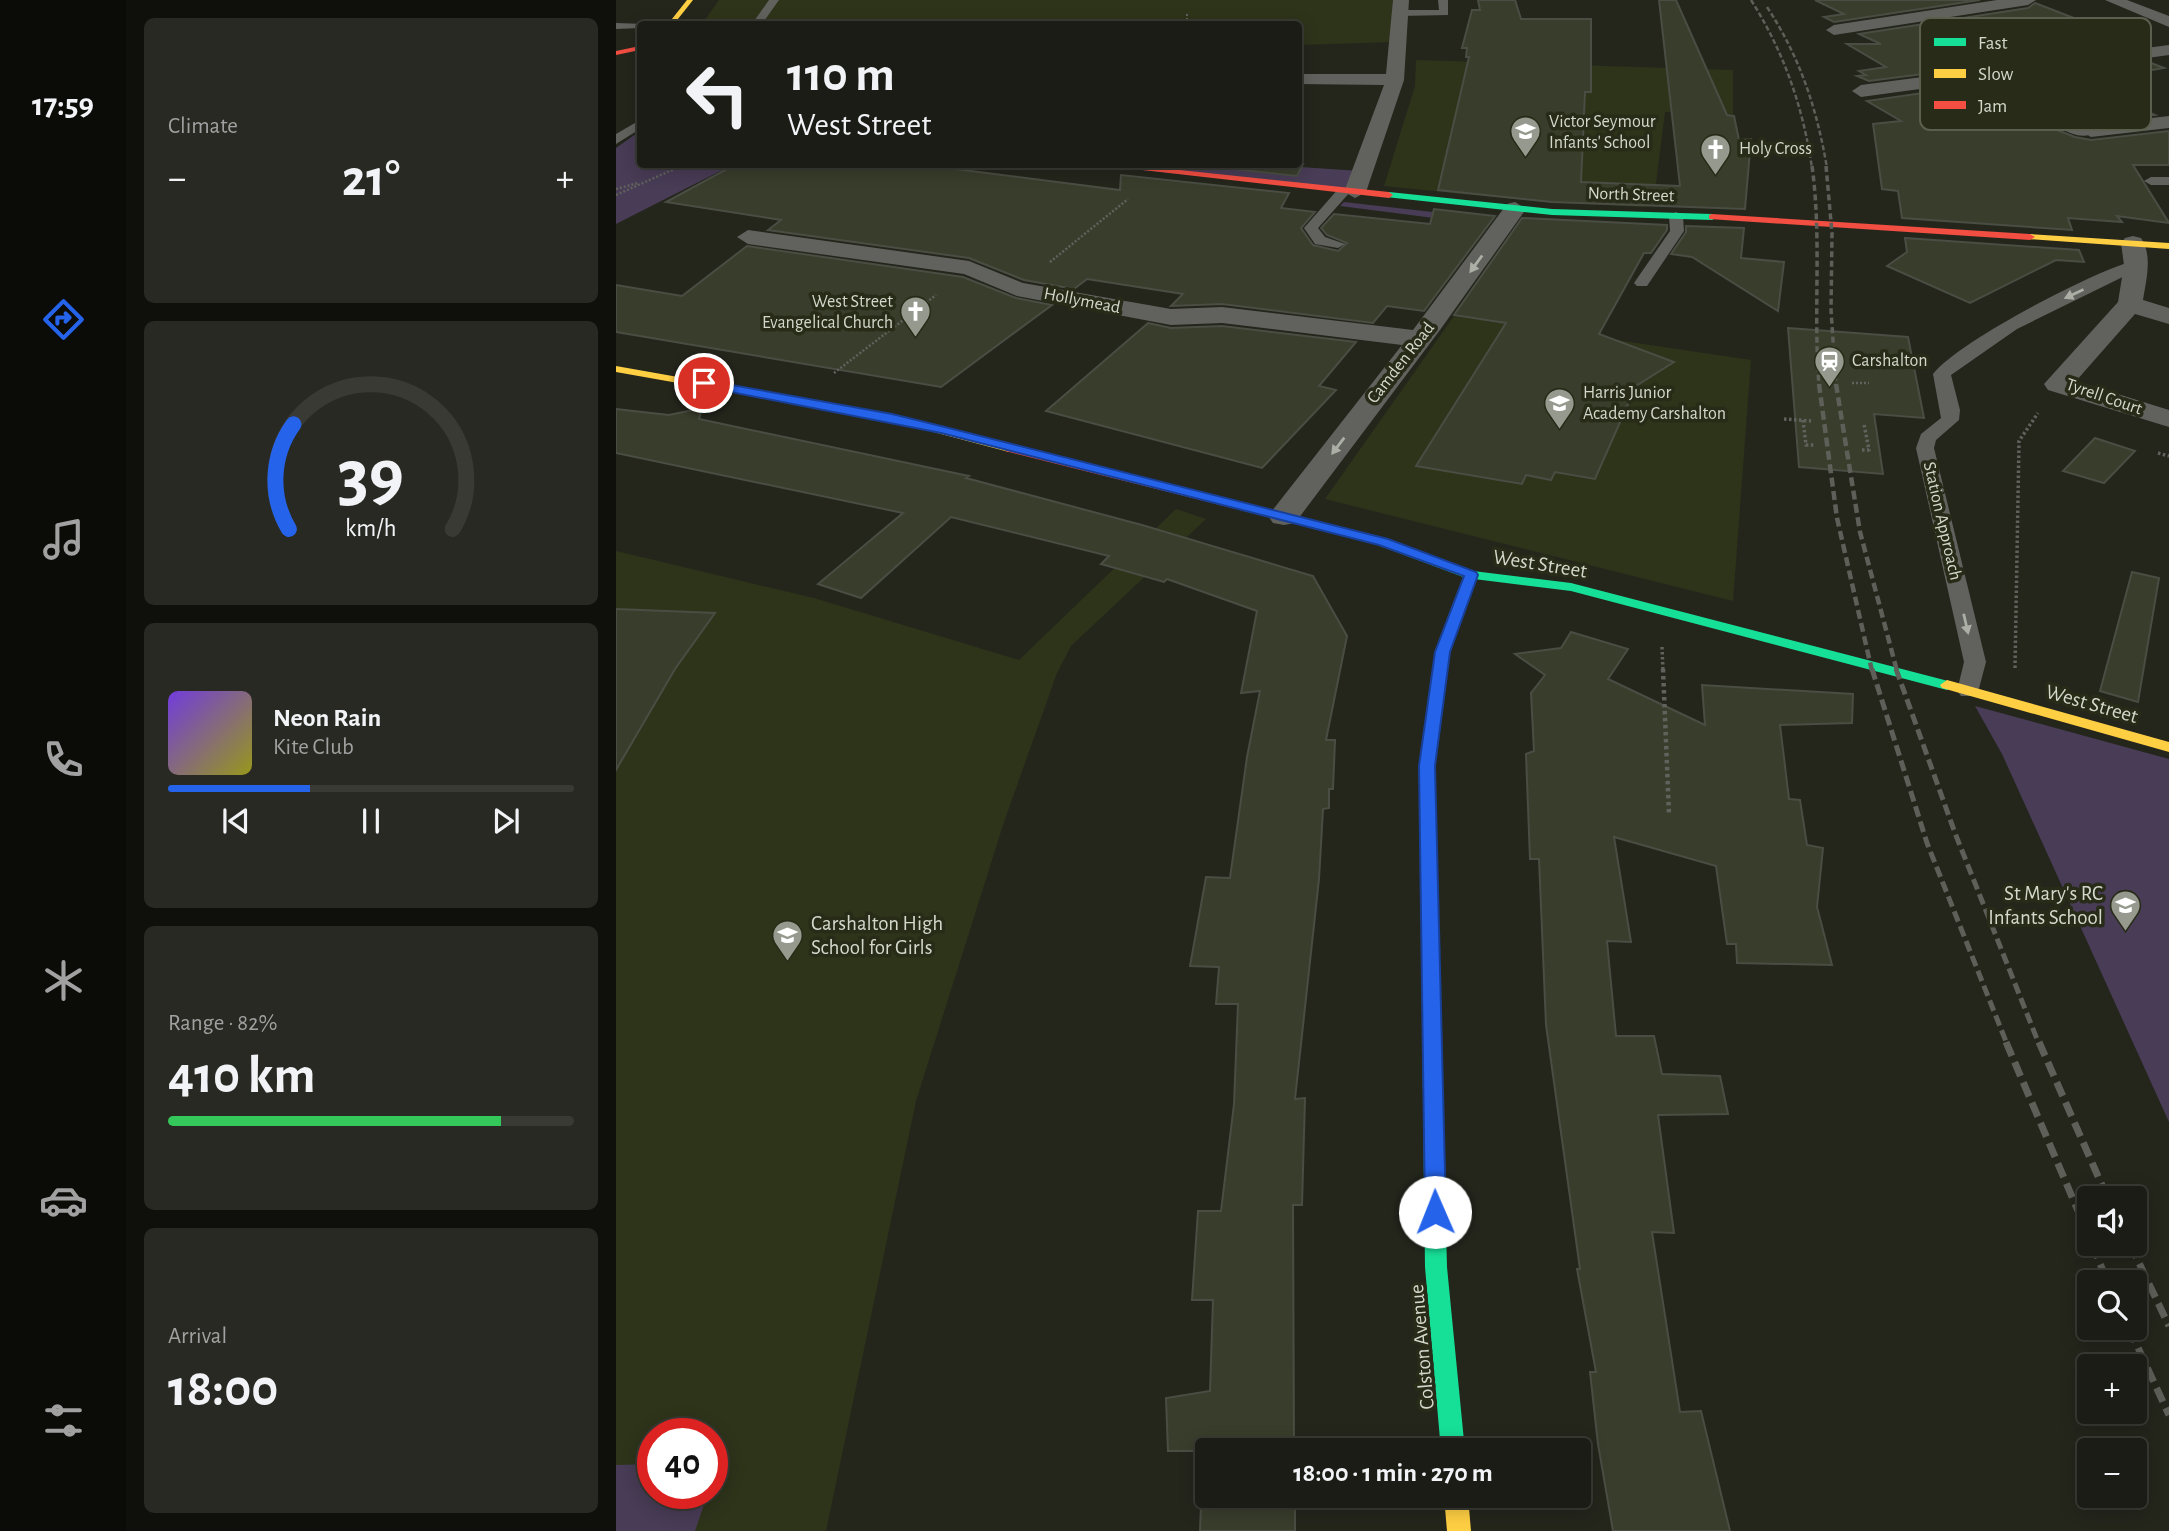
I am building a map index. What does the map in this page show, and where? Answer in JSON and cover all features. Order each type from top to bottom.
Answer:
[{"type":"main road","points":[[673,21],[690,0]]},
{"type":"main road","points":[[616,53],[637,49]]},
{"type":"main road","name":"North Street","points":[[1128,168],[1515,209],[1676,216],[2135,254],[2169,246]]},
{"type":"main road","name":"West Street","points":[[616,369],[892,418],[1383,542],[1471,575],[1571,587],[1969,691],[2169,747]]},
{"type":"main road","name":"Colston Avenue","points":[[1451,1438],[1437,1268],[1427,766],[1442,652],[1471,575]]},
{"type":"main road","points":[[1458,1508],[1460,1531]]},
{"type":"street","points":[[1833,30],[2028,0]]},
{"type":"street","points":[[2113,0],[2169,22]]},
{"type":"street","points":[[1349,191],[1395,80],[1401,7]]},
{"type":"street","points":[[2151,52],[2169,50]]},
{"type":"street","points":[[1302,79],[1395,80]]},
{"type":"street","points":[[1861,91],[1920,83]]},
{"type":"street","points":[[2151,124],[2169,122]]},
{"type":"street","points":[[2091,131],[2100,130]]},
{"type":"street","name":"Camden Road","points":[[1284,516],[1420,339],[1515,209]]},
{"type":"street","name":"Hollymead","points":[[748,237],[969,268],[1017,289],[1171,317],[1222,315],[1420,339]]},
{"type":"street","points":[[2135,254],[2130,304],[2169,316]]},
{"type":"street","name":"Tyrell Court","points":[[2130,304],[2058,384],[2169,419]]},
{"type":"lane","points":[[759,21],[774,0]]},
{"type":"lane","points":[[1401,7],[1444,13],[1443,0]]},
{"type":"lane","points":[[616,26],[637,25]]},
{"type":"lane","points":[[616,36],[637,35]]},
{"type":"lane","points":[[616,140],[637,126]]},
{"type":"lane","points":[[2073,130],[2091,131]]},
{"type":"lane","points":[[2151,181],[2169,181]]},
{"type":"lane","points":[[1338,244],[1320,241],[1311,228],[1349,191]]},
{"type":"lane","points":[[1642,283],[1677,232],[1676,216]]},
{"type":"lane","name":"Station Approach","points":[[1969,691],[1975,662],[1925,448],[1927,438],[1950,420],[1951,410],[1942,373],[1971,349],[2135,254]]},
{"type":"path","points":[[1186,21],[1187,14]]},
{"type":"path","points":[[616,195],[676,168]]},
{"type":"path","points":[[1017,289],[1162,172]]},
{"type":"path","points":[[616,189],[655,178]]},
{"type":"path","points":[[799,400],[969,268]]},
{"type":"path","points":[[1852,383],[1869,383]]},
{"type":"path","points":[[2015,704],[2019,441],[2037,415]]},
{"type":"path","points":[[1784,419],[1811,421]]},
{"type":"path","points":[[1803,420],[1806,445],[1815,445]]},
{"type":"path","points":[[1862,450],[1869,450],[1864,424]]},
{"type":"path","points":[[1661,611],[1669,814]]},
{"type":"shaded area","points":[[719,0],[1393,0],[1392,42],[1302,45],[1302,21],[704,21]]},
{"type":"shaded area","name":"Victor Seymour Infants' School","points":[[1416,60],[1733,70],[1733,114],[1665,112],[1654,199],[1644,207],[1543,202],[1384,186],[1415,86]]},
{"type":"shaded area","points":[[637,133],[637,168],[726,168],[616,224],[616,148]]},
{"type":"shaded area","points":[[1302,167],[1360,171],[1355,192],[1123,168]]},
{"type":"shaded area","points":[[1344,202],[1477,217],[1473,223],[1340,206]]},
{"type":"shaded area","name":"Harris Junior Academy Carshalton","points":[[1454,316],[1751,360],[1733,601],[1325,499]]},
{"type":"shaded area","name":"Carshalton High School for Girls","points":[[1176,509],[1206,519],[1071,646],[1057,673],[1004,822],[916,1101],[826,1531],[616,1531],[616,551],[814,598],[1019,660]]},
{"type":"shaded area","name":"St Mary's RC Infants School","points":[[1975,706],[2169,759],[2169,1122],[2002,754]]},
{"type":"shaded area","points":[[637,1464],[637,1509],[703,1509],[695,1531],[616,1531],[616,1465]]},
{"type":"building","points":[[1478,0],[1515,0],[1521,19],[1591,19],[1591,92],[1585,92],[1581,182],[1680,186],[1659,0],[1676,0],[1727,115],[1734,116],[1739,140],[1751,139],[1745,209],[1552,202],[1438,190],[1469,57],[1466,57],[1467,48],[1462,48],[1472,10],[1480,10]]},
{"type":"building","points":[[1815,0],[1980,0],[1834,22],[1824,17],[1844,14]]},
{"type":"building","points":[[2035,3],[2074,18],[1963,18],[2028,8]]},
{"type":"building","points":[[1920,25],[1920,74],[1869,81],[1857,76],[1866,75],[1859,71],[1886,67],[1847,44],[1881,44],[1859,34]]},
{"type":"building","points":[[2151,63],[2164,68],[2151,70]]},
{"type":"building","points":[[1920,93],[1920,130],[2057,130],[2091,140],[2169,131],[2169,165],[2133,165],[2169,223],[2117,216],[2122,222],[2068,218],[2072,230],[1902,218],[1898,191],[1882,189],[1873,124],[1901,121],[1867,101]]},
{"type":"building","points":[[729,168],[947,168],[1120,190],[1121,175],[1289,193],[1281,208],[1315,212],[1301,228],[1313,245],[1338,251],[1347,243],[1327,235],[1321,228],[1334,214],[1430,224],[1434,209],[1495,216],[1424,311],[1387,306],[1373,323],[1222,304],[1171,306],[1183,294],[1087,279],[1074,289],[1024,280],[969,258],[768,230],[781,220],[666,202]]},
{"type":"building","points":[[1225,168],[1301,168],[1297,176]]},
{"type":"building","points":[[1522,218],[1667,225],[1667,230],[1651,253],[1644,253],[1599,334],[1674,362],[1636,386],[1595,479],[1555,472],[1551,480],[1526,475],[1522,484],[1416,466],[1506,323],[1454,315]]},
{"type":"building","points":[[1686,226],[1744,228],[1741,258],[1784,262],[1778,311],[1692,257],[1671,254],[1686,232]]},
{"type":"building","points":[[1905,238],[2079,250],[2084,262],[2056,260],[1970,303],[1887,266],[1907,252]]},
{"type":"building","points":[[747,246],[963,277],[1016,298],[1052,305],[941,387],[616,332],[616,285],[682,296]]},
{"type":"building","points":[[1148,323],[1171,328],[1222,326],[1356,342],[1319,386],[1336,390],[1262,468],[1046,411]]},
{"type":"building","points":[[1788,328],[1908,337],[1924,418],[1874,414],[1883,474],[1799,467]]},
{"type":"building","points":[[702,408],[699,419],[969,476],[966,478],[1142,525],[1313,576],[1347,636],[1326,740],[1335,740],[1333,789],[1329,789],[1329,808],[1323,809],[1319,879],[1295,1099],[1305,1098],[1302,1205],[1293,1205],[1294,1438],[1195,1438],[1195,1451],[1168,1451],[1166,1398],[1210,1391],[1213,1300],[1192,1300],[1198,1211],[1221,1211],[1234,1104],[1238,1004],[1216,1004],[1219,967],[1190,966],[1206,877],[1230,878],[1247,757],[1260,691],[1241,693],[1257,611],[1167,579],[1164,582],[1101,564],[1109,556],[951,517],[861,598],[818,584],[903,513],[616,453],[616,409],[669,415]]},
{"type":"building","points":[[2095,438],[2135,451],[2104,483],[2063,471]]},
{"type":"building","points":[[2132,572],[2159,578],[2138,702],[2100,691]]},
{"type":"building","points":[[616,609],[715,613],[675,669],[616,770]]},
{"type":"building","points":[[1571,632],[1628,649],[1608,679],[1705,725],[1702,685],[1853,694],[1852,723],[1780,725],[1789,799],[1800,800],[1807,845],[1823,848],[1817,907],[1832,965],[1737,963],[1736,944],[1727,944],[1716,866],[1614,837],[1631,942],[1607,941],[1616,1036],[1654,1036],[1662,1074],[1720,1076],[1728,1114],[1658,1115],[1674,1233],[1652,1232],[1680,1412],[1701,1411],[1730,1531],[1613,1531],[1598,1444],[1590,1372],[1596,1372],[1577,1269],[1580,1269],[1546,1025],[1539,859],[1530,859],[1526,754],[1534,751],[1531,693],[1545,675],[1515,654],[1561,648]]},
{"type":"building","points":[[1201,1508],[1295,1508],[1295,1531],[1200,1531]]},
{"type":"railway","points":[[1751,0],[1791,81],[1812,168]]},
{"type":"railway","points":[[1767,7],[1789,45],[1806,84],[1827,168]]},
{"type":"railway","points":[[1812,166],[1816,221],[1819,386]]},
{"type":"railway","points":[[1826,166],[1832,233],[1831,310],[1836,386]]},
{"type":"railway","points":[[1819,384],[1837,518],[1872,671]]},
{"type":"railway","points":[[1836,384],[1860,532],[1897,671]]},
{"type":"railway","points":[[1872,669],[1927,843],[2007,1044]]},
{"type":"railway","points":[[1896,669],[1955,833],[2039,1044]]},
{"type":"railway","points":[[2006,1042],[2077,1209]]},
{"type":"railway","points":[[2039,1042],[2102,1186]]},
{"type":"railway","points":[[2097,1256],[2103,1270]]},
{"type":"railway","points":[[2136,1256],[2169,1326]]},
{"type":"railway","points":[[2135,1340],[2169,1415]]},
{"type":"traffic: fast","points":[[1389,195],[1552,212],[1712,217]]},
{"type":"traffic: fast","points":[[1380,541],[1471,575],[1571,587],[1947,685]]},
{"type":"traffic: fast","points":[[1428,838],[1436,1267],[1452,1438]]},
{"type":"traffic: slow","points":[[673,21],[690,0]]},
{"type":"traffic: slow","points":[[2030,237],[2169,246]]},
{"type":"traffic: slow","points":[[616,369],[892,418],[1009,448]]},
{"type":"traffic: slow","points":[[1428,838],[1427,766],[1442,651],[1471,575]]},
{"type":"traffic: slow","points":[[1947,685],[2169,747]]},
{"type":"traffic: slow","points":[[1457,1508],[1459,1531]]},
{"type":"traffic: jam","points":[[616,53],[637,49]]},
{"type":"traffic: jam","points":[[1132,168],[1389,195]]},
{"type":"traffic: jam","points":[[1712,217],[2030,237]]},
{"type":"traffic: jam","points":[[1009,448],[1380,541]]},
{"type":"place","name":"Victor Seymour Infants' School","points":[[1526,159]]},
{"type":"place","name":"Holy Cross","points":[[1716,176]]},
{"type":"place","name":"West Street Evangelical Church","points":[[916,339]]},
{"type":"place","name":"Carshalton","points":[[1829,388]]},
{"type":"place","name":"Harris Junior Academy Carshalton","points":[[1560,430]]},
{"type":"place","name":"St Mary's RC Infants School","points":[[2126,932]]},
{"type":"place","name":"Carshalton High School for Girls","points":[[788,962]]},
{"type":"route","points":[[704,383],[892,418],[945,431],[1383,542],[1471,575],[1442,652],[1427,766],[1435,1212]]}]
